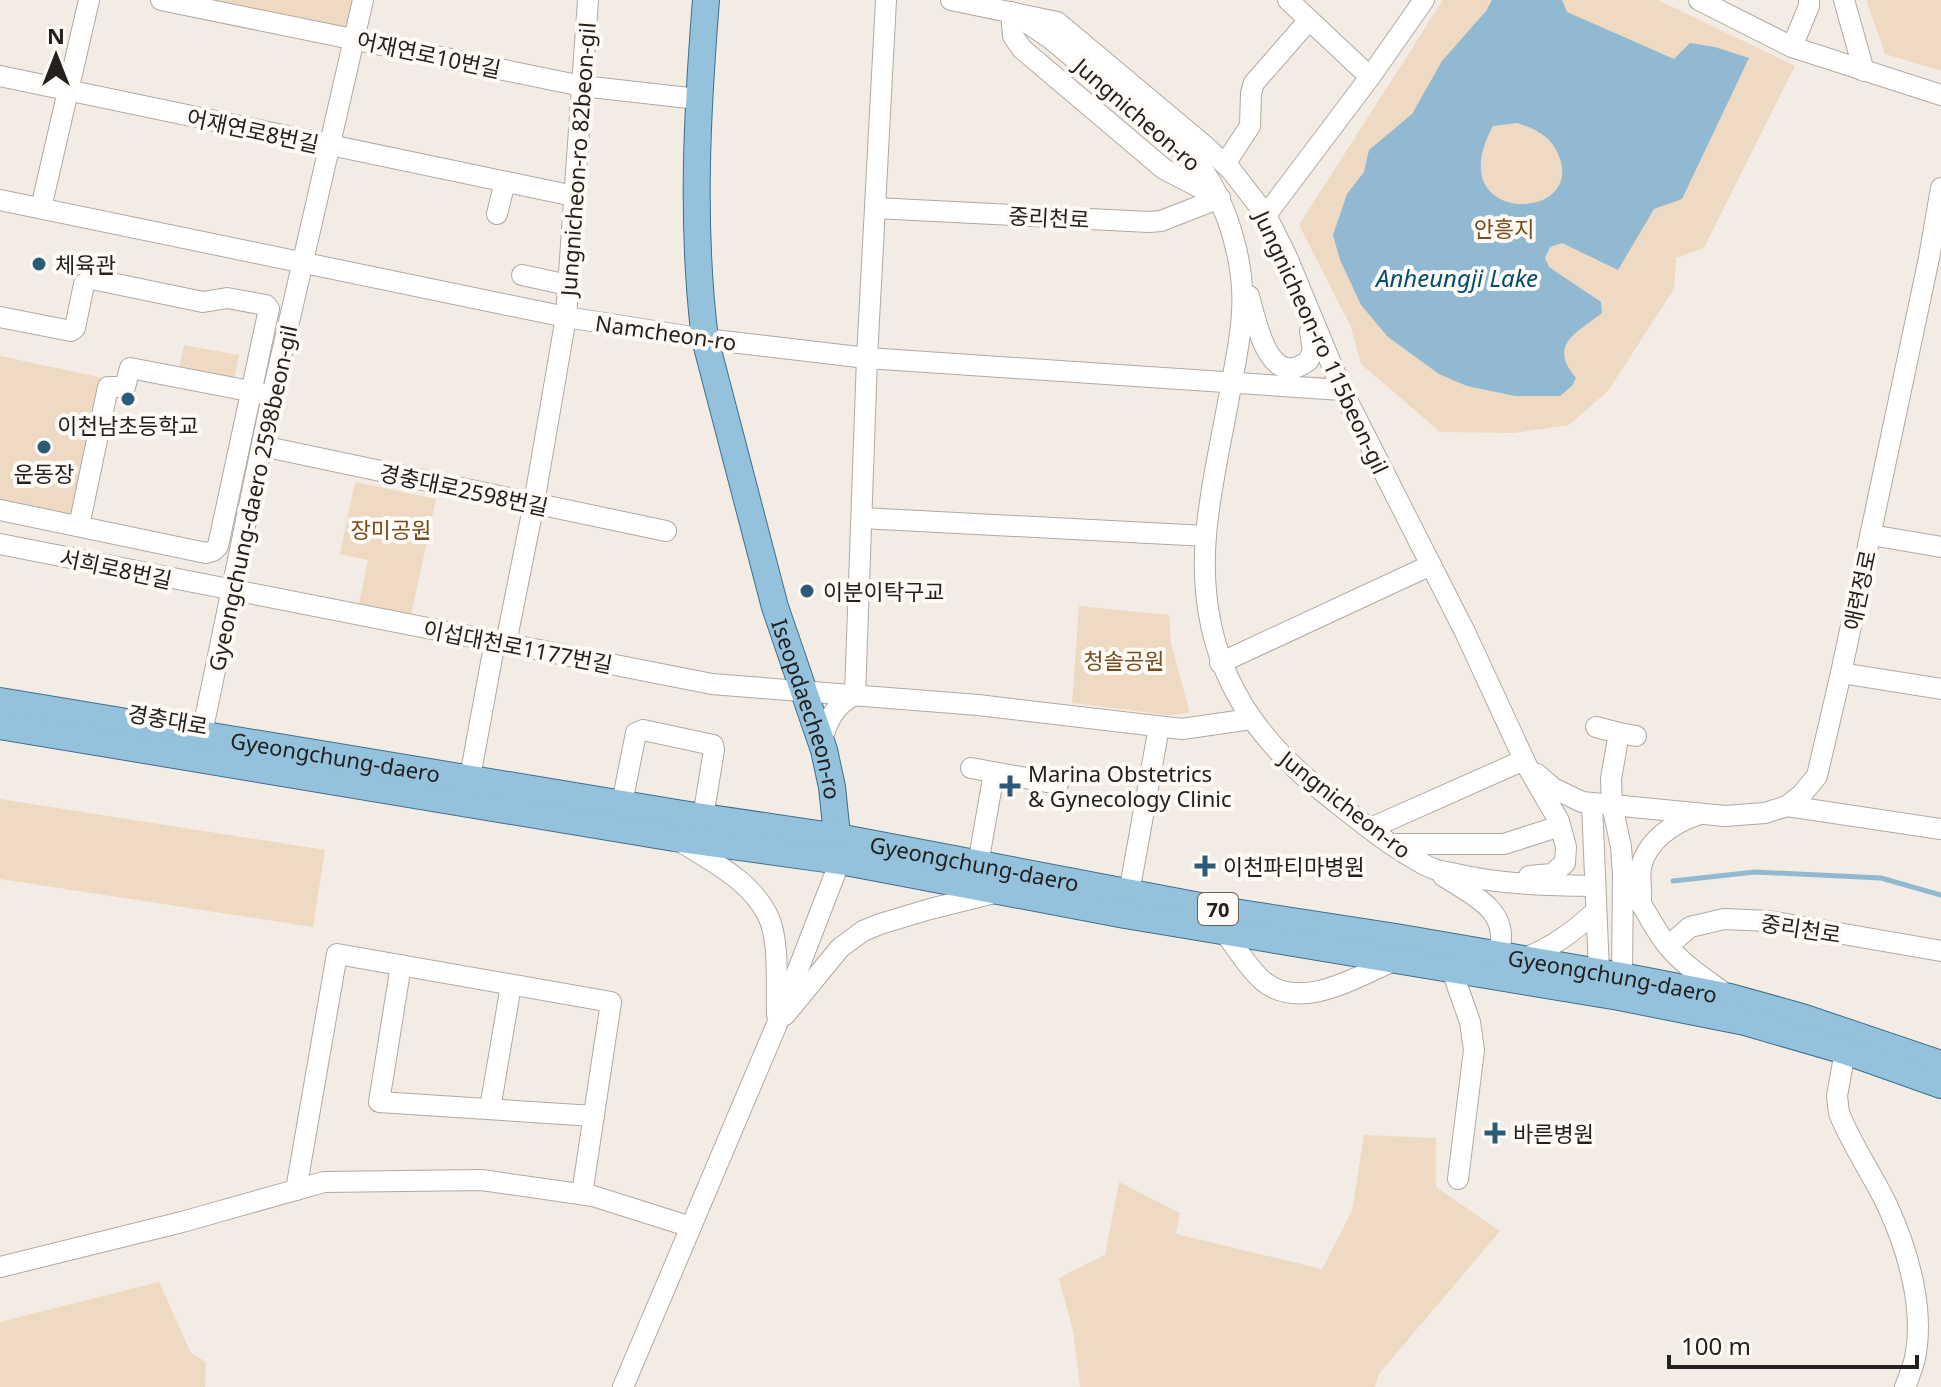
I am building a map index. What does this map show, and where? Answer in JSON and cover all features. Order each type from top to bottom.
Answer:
[{"type":"main road","name":"Iseopdaecheon-ro","points":[[706,0],[698,99],[696,185],[700,299],[705,339],[775,607],[821,741],[832,787],[839,849]]},
{"type":"main road","name":"Gyeongchung-daero","points":[[0,701],[47,703],[471,774],[703,817],[1002,891],[1224,932],[1451,968],[1730,997],[1843,1029],[1941,1064]]},
{"type":"main road","name":"Gyeongchung-daero","points":[[0,726],[674,838],[839,849],[978,864],[1129,893],[1523,959],[1845,1051],[1941,1085]]},
{"type":"street","points":[[41,208],[89,0]]},
{"type":"street","name":"어재연로10번길","points":[[161,0],[582,86],[698,99]]},
{"type":"street","name":"Gyeongchung-daero 2598beon-gil","points":[[203,729],[262,446],[262,394],[304,264],[363,0]]},
{"type":"street","name":"Jungnicheon-ro 82beon-gil","points":[[471,774],[534,503],[566,317],[588,0]]},
{"type":"street","points":[[855,695],[867,358],[886,0]]},
{"type":"street","name":"Jungnicheon-ro","points":[[951,0],[1011,12],[1051,39],[1191,156],[1207,174],[1220,198],[1242,268],[1244,300],[1206,536],[1206,577],[1210,622],[1220,663],[1251,719],[1271,745],[1304,777],[1430,868],[1507,884],[1595,886]]},
{"type":"street","points":[[1032,0],[1057,22]]},
{"type":"street","points":[[1288,0],[1370,77]]},
{"type":"street","points":[[1266,215],[1424,0]]},
{"type":"street","points":[[1699,0],[1792,47],[1941,95]]},
{"type":"street","points":[[1792,47],[1809,0]]},
{"type":"street","points":[[1844,0],[1864,71]]},
{"type":"street","name":"Jungnicheon-ro 115beon-gil","points":[[1011,12],[1057,22],[1225,164],[1266,215],[1287,257],[1342,390],[1560,826]]},
{"type":"street","points":[[1225,164],[1250,126],[1254,83],[1309,20]]},
{"type":"street","name":"어재연로8번길","points":[[0,76],[574,196]]},
{"type":"street","points":[[497,214],[505,182]]},
{"type":"street","name":"애련정로","points":[[1787,806],[1817,776],[1935,259],[1941,188]]},
{"type":"street","name":"중리천로","points":[[875,208],[1149,222],[1161,221],[1220,198]]},
{"type":"street","name":"Namcheon-ro","points":[[0,200],[566,317],[705,339],[867,358],[1342,390]]},
{"type":"street","points":[[1242,268],[1264,344],[1272,360],[1286,368],[1302,366],[1312,355],[1306,306]]},
{"type":"street","points":[[522,275],[568,285]]},
{"type":"street","points":[[0,317],[71,331],[75,328],[84,284],[92,279],[203,302],[227,298],[266,305],[269,309],[262,394],[218,546],[213,551],[206,553],[0,510]]},
{"type":"street","points":[[79,526],[108,387],[125,387],[130,368],[262,394]]},
{"type":"street","name":"경충대로2598번길","points":[[262,446],[666,531]]},
{"type":"street","points":[[862,518],[1206,536]]},
{"type":"street","points":[[1871,535],[1941,547]]},
{"type":"street","name":"서희로8번길","points":[[0,544],[233,591]]},
{"type":"street","points":[[1220,663],[1431,565]]},
{"type":"street","name":"이섭대천로1177번길","points":[[233,591],[691,681],[804,691]]},
{"type":"street","points":[[1841,673],[1941,689]]},
{"type":"street","points":[[0,690],[47,703]]},
{"type":"street","points":[[804,691],[1015,700],[1159,727],[1202,728],[1251,719]]},
{"type":"street","points":[[821,741],[832,713],[855,695]]},
{"type":"street","points":[[1129,893],[1159,727]]},
{"type":"street","points":[[1596,727],[1627,734],[1611,779],[1594,803],[1596,911],[1610,985]]},
{"type":"street","points":[[620,803],[636,733],[643,730],[713,745],[703,817]]},
{"type":"street","points":[[1371,828],[1526,763],[1553,788],[1594,803],[1621,847],[1623,878],[1610,985]]},
{"type":"street","points":[[971,768],[1058,784]]},
{"type":"street","points":[[978,864],[994,773]]},
{"type":"street","points":[[1507,884],[1527,877],[1552,874],[1562,867],[1566,847],[1560,826],[1566,805],[1594,803],[1725,816],[1765,813],[1787,806],[1941,829]]},
{"type":"street","points":[[1641,900],[1641,867],[1657,839],[1681,820],[1701,814]]},
{"type":"street","points":[[1394,844],[1504,844],[1560,826]]},
{"type":"street","points":[[674,838],[729,873],[752,893],[769,917],[773,937],[777,1024]]},
{"type":"street","name":"Iseopdaecheon-ro","points":[[623,1387],[777,1024],[839,849]]},
{"type":"street","points":[[1430,868],[1497,915],[1502,936],[1500,946],[1489,954]]},
{"type":"street","points":[[1623,878],[1641,900],[1650,921],[1668,946],[1684,963],[1730,997]]},
{"type":"street","points":[[777,1024],[810,988],[840,948],[863,931],[917,912],[1002,891]]},
{"type":"street","points":[[1523,959],[1546,950],[1570,935],[1596,911]]},
{"type":"street","name":"중리천로","points":[[1668,946],[1690,927],[1724,919],[1769,921],[1941,951]]},
{"type":"street","points":[[1224,932],[1260,978],[1274,989],[1293,995],[1319,992],[1398,959]]},
{"type":"street","points":[[296,1190],[337,954],[611,1002],[582,1194]]},
{"type":"street","points":[[401,965],[379,1102],[594,1116]]},
{"type":"street","points":[[1451,968],[1470,1022],[1474,1050],[1458,1179]]},
{"type":"street","points":[[490,1109],[511,985]]},
{"type":"street","points":[[1845,1051],[1837,1096],[1839,1113],[1887,1206],[1904,1246],[1911,1276],[1918,1332],[1915,1359],[1905,1387]]},
{"type":"street","points":[[0,1267],[182,1222],[324,1182],[482,1180],[582,1194],[691,1227]]},
{"type":"green space","points":[[197,0],[355,0],[349,31]]},
{"type":"green space","name":"Anheungji Lake","points":[[1443,0],[1658,0],[1795,66],[1704,248],[1676,258],[1674,289],[1608,391],[1569,425],[1513,433],[1440,432],[1361,364],[1351,327],[1299,225]]},
{"type":"green space","points":[[1866,0],[1941,0],[1941,71],[1885,54]]},
{"type":"green space","points":[[184,345],[239,355],[233,384],[178,374]]},
{"type":"green space","name":"운동장","points":[[0,356],[103,378],[70,531],[0,516]]},
{"type":"green space","name":"장미공원","points":[[355,482],[436,499],[411,615],[359,604],[368,560],[340,554]]},
{"type":"green space","name":"청솔공원","points":[[1079,606],[1169,615],[1171,644],[1190,713],[1168,715],[1072,703]]},
{"type":"green space","points":[[0,799],[325,850],[313,927],[0,879]]},
{"type":"green space","points":[[1364,1135],[1436,1138],[1436,1187],[1500,1231],[1379,1374],[1375,1387],[1080,1387],[1073,1331],[1059,1278],[1105,1255],[1119,1182],[1180,1213],[1176,1234],[1322,1269],[1352,1211]]},
{"type":"green space","points":[[159,1282],[191,1353],[206,1362],[205,1387],[0,1387],[0,1322]]},
{"type":"water","name":"Anheungji Lake","points":[[1492,0],[1562,0],[1567,12],[1674,59],[1690,43],[1749,58],[1682,199],[1654,209],[1618,270],[1562,243],[1550,247],[1545,258],[1549,267],[1601,302],[1602,313],[1569,340],[1564,356],[1576,378],[1560,396],[1515,396],[1467,386],[1439,374],[1388,337],[1361,305],[1340,260],[1333,235],[1347,194],[1364,172],[1369,150],[1412,114],[1442,61]],"holes":[[[1525,125],[1545,136],[1555,147],[1561,162],[1560,182],[1550,196],[1533,203],[1513,203],[1495,196],[1484,181],[1481,158],[1493,126]]]},
{"type":"waterway","points":[[1673,881],[1755,872],[1881,878],[1941,895]]},
{"type":"place","name":"체육관","points":[[39,264]]},
{"type":"place","name":"이천남초등학교","points":[[128,399]]},
{"type":"place","name":"운동장","points":[[44,447]]},
{"type":"place","name":"이분이탁구교","points":[[807,591]]},
{"type":"place","name":"Marina Obstetrics & Gynecology Clinic","points":[[1010,786]]},
{"type":"place","name":"이천파티마병원","points":[[1205,866]]},
{"type":"place","name":"바른병원","points":[[1495,1133]]},
{"type":"park label","name":"안흥지","points":[[1504,228]]}]
